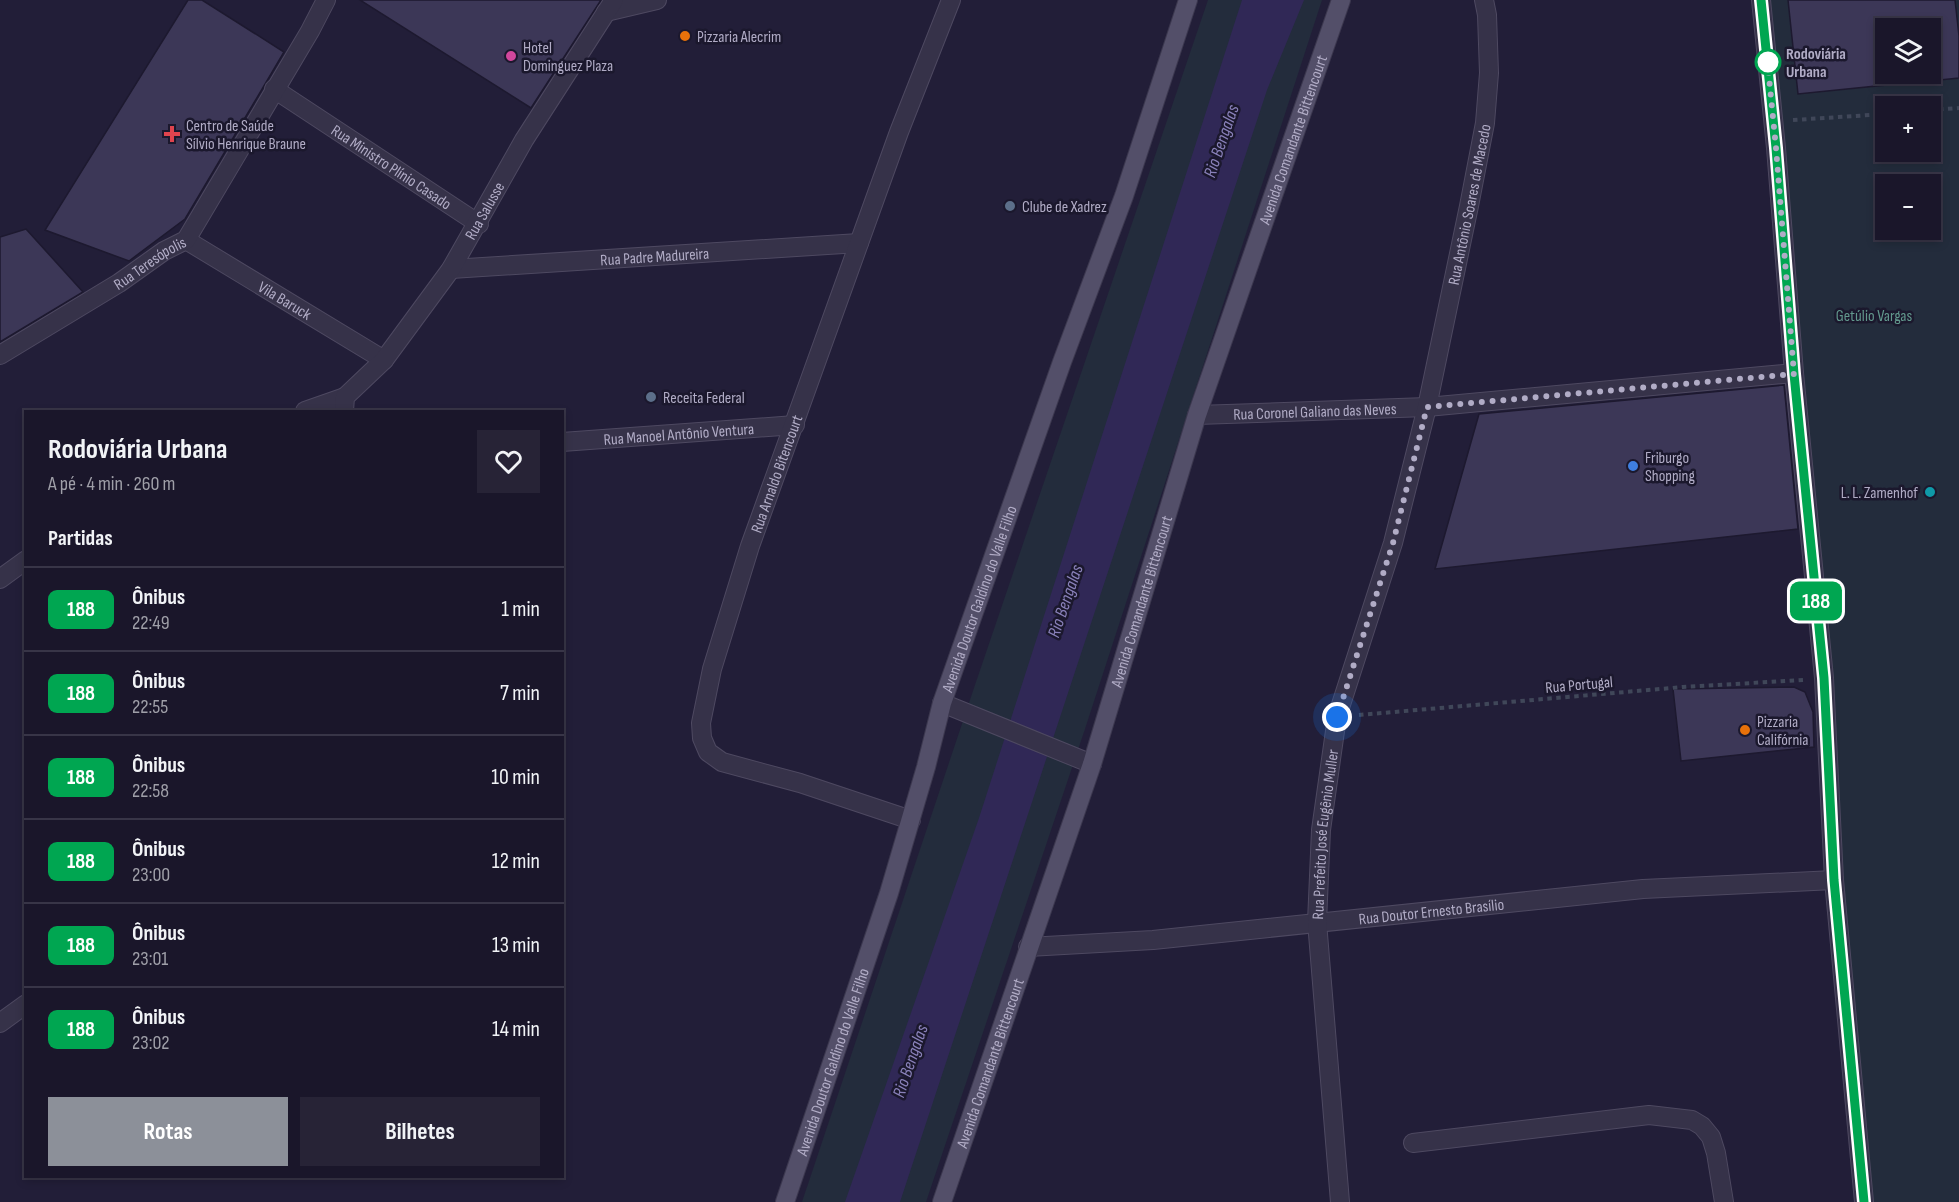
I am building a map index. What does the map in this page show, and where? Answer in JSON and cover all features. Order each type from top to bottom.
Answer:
[{"type":"main road","name":"Avenida Doutor Galdino do Valle Filho","points":[[785,1202],[869,956],[942,703],[1062,362],[1124,196],[1188,0]]},
{"type":"main road","name":"Avenida Comandante Bittencourt","points":[[942,1202],[1092,764],[1197,415],[1341,0]]},
{"type":"street","name":"Rua Teresópolis","points":[[0,355],[119,284],[164,252],[186,240],[326,0]]},
{"type":"street","points":[[610,6],[657,0]]},
{"type":"street","name":"Rua Arnaldo Bitencourt","points":[[910,820],[800,783],[722,762],[708,752],[702,738],[701,723],[712,669],[750,546],[899,132],[951,0]]},
{"type":"street","name":"Rua Antônio Soares de Macedo","points":[[1427,407],[1485,123],[1489,73],[1487,15],[1484,0]]},
{"type":"street","points":[[1761,0],[1824,678],[1834,880],[1864,1202]]},
{"type":"street","name":"Rua Salusse","points":[[345,404],[384,360],[451,269],[479,224],[524,140],[610,6]]},
{"type":"street","name":"Rua Ministro Plínio Casado","points":[[274,89],[479,224]]},
{"type":"street","name":"Vila Baruck","points":[[186,240],[384,360]]},
{"type":"street","name":"Rua Padre Madureira","points":[[451,269],[859,243]]},
{"type":"street","name":"Rua Coronel Galiano das Neves","points":[[1197,415],[1427,407],[1794,374]]},
{"type":"street","points":[[311,410],[345,404]]},
{"type":"street","name":"Rua Prefeito José Eugênio Muller","points":[[1340,1202],[1317,922],[1322,830],[1337,717],[1393,543],[1427,407]]},
{"type":"street","name":"Rua Manoel Antônio Ventura","points":[[564,442],[795,425]]},
{"type":"street","points":[[0,579],[24,561]]},
{"type":"street","points":[[942,703],[1092,764]]},
{"type":"street","name":"Rua Doutor Ernesto Brasílio","points":[[1028,947],[1153,940],[1643,889],[1834,880]]},
{"type":"street","points":[[0,1023],[24,1005]]},
{"type":"street","points":[[1413,1143],[1649,1114],[1692,1120],[1702,1126],[1711,1137],[1724,1202]]},
{"type":"path","points":[[1941,109],[1959,108]]},
{"type":"path","points":[[1774,121],[1875,115]]},
{"type":"path","name":"Rua Portugal","points":[[1337,717],[1683,687],[1824,678]]},
{"type":"green space","points":[[1208,0],[1322,0],[1085,729],[926,1202],[802,1202],[976,682]]},
{"type":"green space","name":"Getúlio Vargas","points":[[1761,0],[1959,0],[1959,1202],[1864,1202]]},
{"type":"water","name":"Rio Bengalas","points":[[1242,0],[1304,0],[1267,90],[900,1202],[845,1202],[979,818]]},
{"type":"building","name":"Centro de Saúde Sílvio Henrique Braune","points":[[188,0],[202,0],[284,52],[185,219],[129,261],[45,230]]},
{"type":"building","name":"Hotel Dominguez Plaza","points":[[360,0],[601,0],[531,108]]},
{"type":"building","name":"Rodoviária Urbana","points":[[1788,0],[1955,0],[1959,36],[1959,78],[1941,80],[1941,18],[1875,18],[1875,84],[1886,85],[1798,94]]},
{"type":"building","points":[[26,229],[83,292],[0,342],[0,237]]},
{"type":"building","name":"Friburgo Shopping","points":[[1784,385],[1798,529],[1435,569],[1479,414]]},
{"type":"building","name":"Pizzaria Califórnia","points":[[1794,687],[1805,692],[1813,712],[1814,747],[1681,761],[1673,689]]},
{"type":"bus line","name":"188","points":[[1761,0],[1824,678],[1834,880],[1864,1202]]},
{"type":"place","name":"Pizzaria Alecrim","points":[[685,36]]},
{"type":"place","name":"Hotel Dominguez Plaza","points":[[511,56]]},
{"type":"place","name":"Rodoviária Urbana","points":[[1768,62]]},
{"type":"place","name":"Centro de Saúde Sílvio Henrique Braune","points":[[172,134]]},
{"type":"place","name":"Clube de Xadrez","points":[[1010,206]]},
{"type":"place","name":"Receita Federal","points":[[651,397]]},
{"type":"place","name":"Friburgo Shopping","points":[[1633,466]]},
{"type":"place","name":"L. L. Zamenhof","points":[[1930,492]]},
{"type":"place","name":"Pizzaria Califórnia","points":[[1745,730]]},
{"type":"route","points":[[1337,717],[1393,543],[1427,407],[1794,374],[1767,57],[1768,62]]}]
